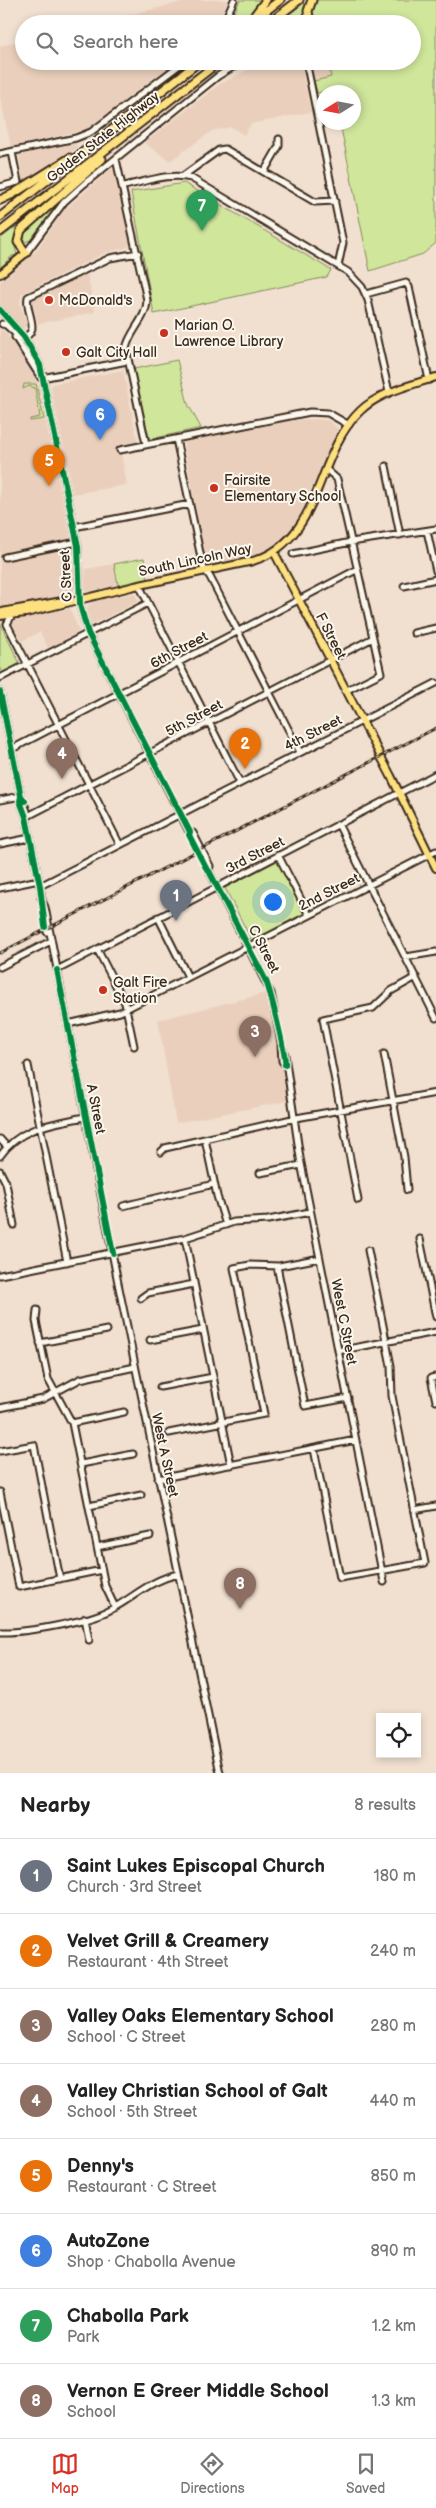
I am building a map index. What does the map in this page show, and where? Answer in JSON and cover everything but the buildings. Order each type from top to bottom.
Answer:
[{"type":"highway","points":[[255,15],[266,0]]},
{"type":"highway","points":[[260,15],[280,0]]},
{"type":"highway","points":[[280,15],[299,0]]},
{"type":"highway","points":[[309,15],[312,0]]},
{"type":"highway","name":"Golden State Highway","points":[[0,217],[188,70]]},
{"type":"highway","name":"Golden State Highway","points":[[0,232],[209,70]]},
{"type":"highway","points":[[26,253],[17,238],[21,230],[145,120]]},
{"type":"highway","points":[[0,200],[38,179],[104,136]]},
{"type":"main road","points":[[0,274],[26,253]]},
{"type":"main road","name":"South Lincoln Way","points":[[0,616],[12,615],[253,561],[274,552],[289,540],[300,526],[349,424],[367,405],[389,392],[433,378]]},
{"type":"main road","name":"F Street","points":[[274,552],[361,721],[387,777],[393,783],[436,868]]},
{"type":"main road","name":"South Lincoln Way","points":[[0,612],[79,599]]},
{"type":"street","points":[[227,15],[234,0]]},
{"type":"street","points":[[0,154],[76,138],[91,132],[173,70]]},
{"type":"street","points":[[26,253],[64,202],[227,70]]},
{"type":"street","points":[[308,70],[344,246],[338,266]]},
{"type":"street","points":[[264,172],[279,146],[279,140]]},
{"type":"street","points":[[124,186],[183,176],[219,150],[225,148],[315,202],[335,201]]},
{"type":"street","points":[[0,187],[18,182],[12,152]]},
{"type":"street","points":[[116,159],[124,186],[147,305],[129,338],[126,349],[146,444]]},
{"type":"street","points":[[183,176],[196,181],[354,277],[366,294],[389,392]]},
{"type":"street","points":[[1,324],[6,325],[20,338],[24,337],[30,332],[33,325],[27,303],[28,297],[110,258],[138,253]]},
{"type":"street","points":[[366,294],[406,283],[409,287],[433,378]]},
{"type":"street","name":"C Street","points":[[0,310],[24,337],[40,365],[77,542],[79,599],[88,633],[271,993],[281,1043],[280,1054],[285,1065]]},
{"type":"street","name":"C Street","points":[[1,324],[14,336],[42,378]]},
{"type":"street","points":[[42,378],[127,361]]},
{"type":"street","points":[[120,450],[310,412],[328,413],[349,424]]},
{"type":"street","points":[[176,439],[203,566],[300,752]]},
{"type":"street","points":[[386,466],[400,535]]},
{"type":"street","points":[[327,470],[337,479],[381,673],[345,690]]},
{"type":"street","points":[[74,527],[190,504]]},
{"type":"street","points":[[293,554],[351,542],[436,529]]},
{"type":"street","points":[[427,531],[436,571]]},
{"type":"street","points":[[5,557],[77,542]]},
{"type":"street","name":"6th Street","points":[[12,749],[358,569]]},
{"type":"street","points":[[404,586],[436,579]]},
{"type":"street","points":[[139,586],[240,783]]},
{"type":"street","points":[[0,678],[148,602]]},
{"type":"street","points":[[12,615],[7,624],[120,844]]},
{"type":"street","points":[[414,633],[436,628]]},
{"type":"street","name":"5th Street","points":[[26,817],[373,638]]},
{"type":"street","name":"4th Street","points":[[0,888],[39,883],[180,814],[436,683]]},
{"type":"street","name":"A Street","points":[[0,692],[21,796],[20,801],[26,817],[39,883],[45,927],[51,941],[113,1253]]},
{"type":"street","name":"3rd Street","points":[[57,970],[436,774]]},
{"type":"street","points":[[0,800],[21,796]]},
{"type":"street","points":[[338,824],[436,1018]]},
{"type":"street","points":[[0,844],[30,838]]},
{"type":"street","name":"2nd Street","points":[[68,1024],[106,1017],[126,1009],[436,851]]},
{"type":"street","points":[[278,855],[309,915]]},
{"type":"street","points":[[158,917],[188,977]]},
{"type":"street","points":[[0,968],[51,941]]},
{"type":"street","points":[[98,949],[126,1009],[134,1046]]},
{"type":"street","points":[[406,957],[436,952]]},
{"type":"street","points":[[358,1200],[323,1019],[373,1008],[391,991],[416,977]]},
{"type":"street","points":[[384,1054],[407,1190]]},
{"type":"street","points":[[28,1065],[68,1262]]},
{"type":"street","name":"West C Street","points":[[285,1065],[296,1118],[301,1165],[384,1582]]},
{"type":"street","points":[[160,1152],[165,1148],[296,1118],[392,1099],[436,1093]]},
{"type":"street","points":[[0,1156],[7,1146],[22,1134],[40,1126],[85,1117]]},
{"type":"street","points":[[0,1139],[7,1146]]},
{"type":"street","points":[[205,1139],[214,1184],[226,1224]]},
{"type":"street","points":[[260,1173],[301,1165]]},
{"type":"street","points":[[0,1171],[6,1182],[14,1225]]},
{"type":"street","points":[[123,1206],[214,1184]]},
{"type":"street","points":[[0,1275],[185,1238],[226,1224],[268,1220],[310,1212]]},
{"type":"street","points":[[185,1238],[231,1465]]},
{"type":"street","points":[[420,1239],[436,1317]]},
{"type":"street","points":[[314,1448],[340,1578],[425,1563],[392,1396],[391,1366],[368,1250]]},
{"type":"street","name":"West A Street","points":[[113,1253],[220,1773]]},
{"type":"street","points":[[169,1433],[264,1414],[234,1268],[250,1265],[276,1266],[320,1258]]},
{"type":"street","points":[[276,1266],[305,1406],[348,1398]]},
{"type":"street","points":[[141,1298],[148,1293],[194,1284]]},
{"type":"street","points":[[38,1310],[36,1321],[48,1379],[54,1394],[72,1423],[102,1570],[108,1592],[115,1607]]},
{"type":"street","points":[[40,1343],[107,1330]]},
{"type":"street","points":[[150,1340],[203,1330]]},
{"type":"street","points":[[338,1351],[436,1332]]},
{"type":"street","points":[[0,1408],[36,1401],[54,1394],[80,1379],[135,1367]]},
{"type":"street","points":[[160,1387],[213,1376]]},
{"type":"street","points":[[436,1377],[431,1378],[436,1401]]},
{"type":"street","points":[[72,1423],[124,1412]]},
{"type":"street","points":[[158,1479],[356,1440]]},
{"type":"street","points":[[0,1452],[34,1445],[60,1579]]},
{"type":"street","points":[[81,1464],[133,1454]]},
{"type":"street","points":[[0,1492],[19,1587],[102,1570]]},
{"type":"street","points":[[89,1506],[141,1495]]},
{"type":"street","points":[[414,1510],[436,1506]]},
{"type":"street","points":[[97,1547],[150,1536]]},
{"type":"street","points":[[0,1632],[18,1631],[84,1618],[115,1607],[151,1583],[178,1574]]},
{"type":"street","points":[[84,1618],[89,1640]]},
{"type":"shaded area","points":[[190,0],[228,0],[222,15],[128,15]]},
{"type":"shaded area","points":[[15,42],[15,70],[167,70],[140,88],[129,97],[129,100],[89,129],[11,147],[0,97],[0,46]]},
{"type":"shaded area","points":[[248,70],[302,70],[311,112],[251,124],[244,135],[231,127],[212,131],[170,161],[144,143],[220,84]]},
{"type":"shaded area","points":[[312,70],[330,70],[331,77],[314,81]]},
{"type":"shaded area","points":[[76,143],[77,148],[23,185],[19,155]]},
{"type":"shaded area","points":[[111,169],[114,171],[130,244],[128,247],[105,253],[22,294],[20,303],[27,325],[22,329],[0,303],[0,282],[35,252],[64,210]]},
{"type":"shaded area","points":[[87,273],[95,312],[38,324],[32,300]]},
{"type":"shaded area","points":[[0,326],[25,356],[38,385],[71,540],[74,565],[74,594],[71,597],[0,610]]},
{"type":"shaded area","points":[[123,370],[138,443],[120,447],[127,485],[73,494],[51,387],[53,384]]},
{"type":"shaded area","points":[[317,419],[330,421],[338,429],[297,522],[284,539],[267,552],[249,559],[212,566],[207,564],[183,442],[286,420]]},
{"type":"shaded area","points":[[114,564],[118,585],[86,592],[84,590],[86,569]]},
{"type":"shaded area","points":[[134,593],[139,601],[91,625],[87,607],[93,601]]},
{"type":"shaded area","points":[[70,608],[79,632],[48,648],[40,632],[22,641],[12,624],[15,620]]},
{"type":"shaded area","points":[[266,993],[288,1101],[176,1123],[158,1020]]},
{"type":"green space","points":[[240,0],[262,0],[249,15],[233,15]]},
{"type":"green space","points":[[317,0],[436,0],[436,243],[423,254],[370,271],[341,130],[361,130],[361,85],[316,85],[316,89],[314,81],[331,77],[330,70],[421,70],[421,15],[312,15]]},
{"type":"green space","points":[[304,3],[307,7],[307,15],[288,15]]},
{"type":"green space","points":[[184,183],[331,270],[327,277],[154,314],[131,192]]},
{"type":"green space","points":[[70,192],[31,240],[24,242],[23,234]]},
{"type":"green space","points":[[17,226],[18,229],[14,243],[17,255],[12,256],[0,268],[0,239]]},
{"type":"green space","points":[[177,360],[188,404],[201,428],[151,439],[149,438],[134,369]]},
{"type":"green space","points":[[24,384],[36,384],[44,419],[30,421],[30,419],[40,417],[35,388],[29,386],[23,389]]},
{"type":"green space","points":[[144,558],[148,579],[118,585],[114,564]]},
{"type":"green space","points":[[0,623],[20,664],[1,673],[0,668]]},
{"type":"green space","points":[[277,861],[304,913],[252,941],[225,888]]},
{"type":"railway","points":[[0,953],[436,728]]},
{"type":"cycle path","points":[[0,310],[24,337],[40,365],[78,546],[80,605],[88,633],[190,832],[189,835],[266,981],[278,1024],[285,1065]]},
{"type":"cycle path","points":[[0,692],[21,796],[25,801]]},
{"type":"cycle path","points":[[21,796],[20,801],[26,817],[40,886],[45,927]]},
{"type":"cycle path","points":[[57,970],[113,1253]]},
{"type":"place","name":"Chabolla Park","points":[[202,231]]},
{"type":"place","name":"McDonald's","points":[[49,300]]},
{"type":"place","name":"Marian O. Lawrence Library","points":[[164,333]]},
{"type":"place","name":"Galt City Hall","points":[[66,352]]},
{"type":"place","name":"AutoZone","points":[[100,440]]},
{"type":"place","name":"Denny's","points":[[49,486]]},
{"type":"place","name":"Fairsite Elementary School","points":[[214,488]]},
{"type":"place","name":"Velvet Grill & Creamery","points":[[245,769]]},
{"type":"place","name":"Valley Christian School of Galt","points":[[62,779]]},
{"type":"place","name":"Saint Lukes Episcopal Church","points":[[176,921]]},
{"type":"place","name":"Galt Fire Station","points":[[103,990]]},
{"type":"place","name":"Valley Oaks Elementary School","points":[[255,1057]]},
{"type":"place","name":"Vernon E Greer Middle School","points":[[240,1609]]}]
